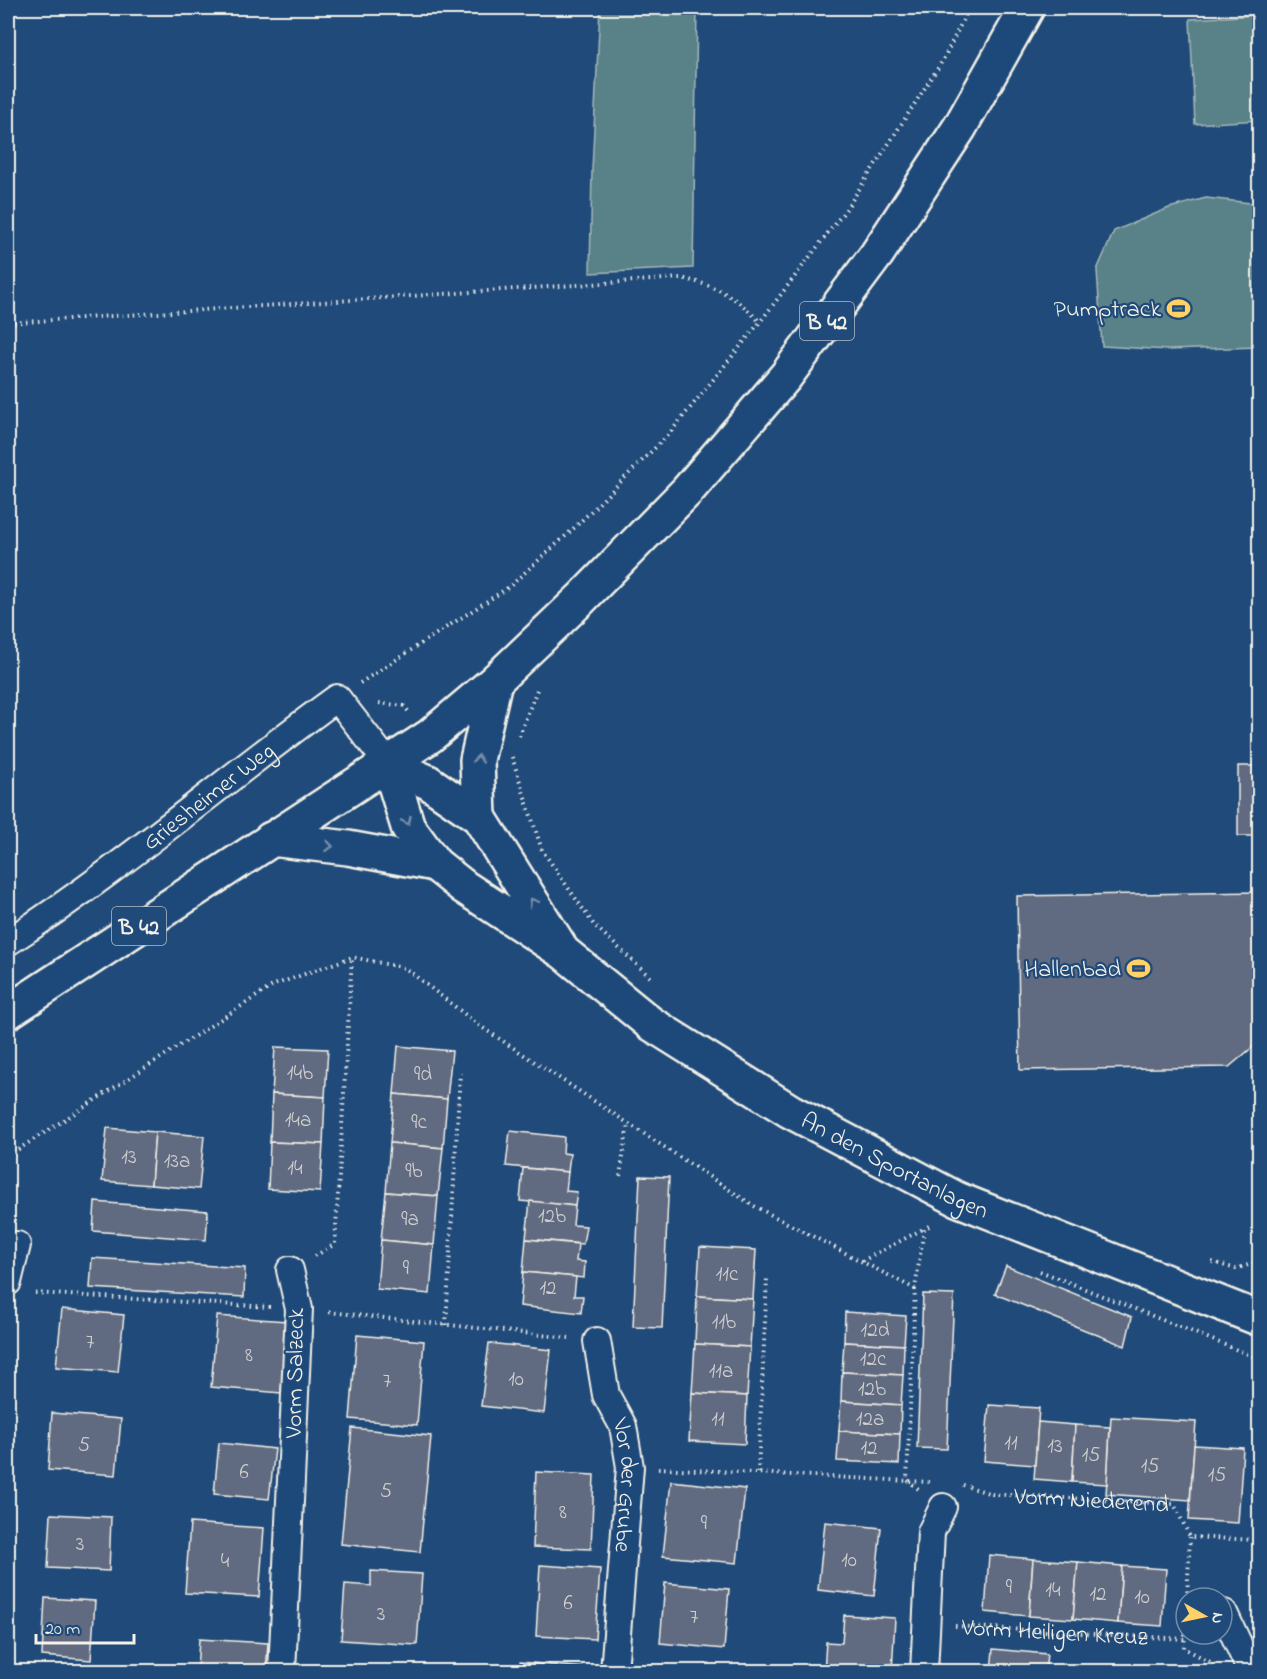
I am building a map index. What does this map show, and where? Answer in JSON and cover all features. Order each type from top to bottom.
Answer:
[{"type":"main road","name":"B 42","points":[[8,1012],[271,839],[389,765],[430,736],[495,681],[581,599],[687,491],[786,376],[896,225],[960,127],[1027,8]]},
{"type":"main road","points":[[479,817],[477,760],[495,681]]},
{"type":"main road","points":[[389,765],[428,782],[479,817],[563,952]]},
{"type":"main road","points":[[389,765],[408,826],[435,864],[464,887],[563,952]]},
{"type":"main road","points":[[271,839],[348,848],[435,864]]},
{"type":"main road","name":"An den Sportanlagen","points":[[563,952],[650,1023],[790,1111],[872,1155],[957,1199],[1260,1319]]},
{"type":"street","points":[[337,698],[389,765]]},
{"type":"street","name":"Griesheimer Weg","points":[[8,942],[142,848],[278,740],[337,698]]},
{"type":"street","points":[[8,1282],[17,1245]]},
{"type":"street","name":"Vorm Salzeck","points":[[282,1671],[299,1309],[290,1270]]},
{"type":"street","name":"Vor der Grube","points":[[597,1341],[606,1395],[623,1426],[630,1467],[614,1671]]},
{"type":"street","points":[[924,1671],[931,1532],[943,1507]]},
{"type":"street","points":[[1234,1636],[1248,1668]]},
{"type":"path","points":[[337,698],[509,586],[571,531],[669,434],[760,322],[847,208],[943,60],[969,8]]},
{"type":"path","points":[[8,323],[681,278],[709,284],[738,299],[760,322]]},
{"type":"path","points":[[512,755],[542,850],[594,925],[657,984]]},
{"type":"path","points":[[290,1270],[335,1244],[352,957]]},
{"type":"path","points":[[8,1155],[274,985],[352,957],[405,968],[480,1026],[754,1206],[915,1289]]},
{"type":"path","points":[[446,1325],[460,1073]]},
{"type":"path","points":[[620,1176],[628,1124]]},
{"type":"path","points":[[862,1262],[933,1223],[944,1228]]},
{"type":"path","points":[[907,1480],[915,1289],[924,1229]]},
{"type":"path","points":[[1202,1258],[1236,1269],[1260,1261]]},
{"type":"path","points":[[1030,1266],[1260,1359]]},
{"type":"path","points":[[758,1473],[767,1278]]},
{"type":"path","points":[[31,1293],[299,1309],[597,1341]]},
{"type":"path","points":[[630,1467],[937,1482]]},
{"type":"path","points":[[907,1480],[943,1507]]},
{"type":"path","name":"Vorm Niederend","points":[[958,1484],[992,1494],[1174,1504],[1190,1537],[1260,1540]]},
{"type":"path","points":[[1188,1586],[1190,1537]]},
{"type":"path","name":"Vorm Heiligen Kreuz","points":[[927,1625],[1174,1638]]},
{"type":"path","name":"Vorm Heiligen Kreuz","points":[[1185,1646],[1214,1665],[1248,1668]]},
{"type":"green space","points":[[600,8],[697,8],[693,268],[590,273],[592,170]]},
{"type":"green space","points":[[1259,15],[1259,120],[1195,124],[1190,19]]},
{"type":"green space","name":"Pumptrack","points":[[1206,198],[1259,204],[1259,347],[1168,350],[1102,346],[1097,270],[1114,231],[1169,208]]},
{"type":"building","points":[[1238,766],[1260,766],[1260,836],[1238,836]]},
{"type":"building","name":"Hallenbad","points":[[1260,892],[1260,1041],[1229,1067],[1020,1070],[1017,896]]},
{"type":"building","points":[[398,1046],[452,1051],[447,1099],[394,1094]]},
{"type":"building","points":[[275,1047],[328,1049],[325,1097],[272,1094]]},
{"type":"building","points":[[272,1094],[325,1097],[323,1144],[270,1142]]},
{"type":"building","points":[[394,1094],[447,1099],[443,1148],[390,1143]]},
{"type":"building","points":[[107,1128],[155,1132],[151,1185],[102,1181]]},
{"type":"building","points":[[510,1131],[564,1137],[563,1153],[570,1154],[568,1172],[506,1166]]},
{"type":"building","points":[[155,1132],[204,1136],[199,1189],[151,1185]]},
{"type":"building","points":[[270,1142],[323,1144],[320,1192],[268,1189]]},
{"type":"building","points":[[390,1143],[443,1148],[438,1196],[386,1192]]},
{"type":"building","points":[[523,1168],[568,1172],[566,1191],[577,1192],[575,1206],[520,1201]]},
{"type":"building","points":[[640,1176],[669,1177],[662,1328],[633,1327]]},
{"type":"building","points":[[386,1192],[438,1196],[434,1245],[381,1240]]},
{"type":"building","points":[[530,1201],[575,1206],[573,1225],[586,1226],[583,1244],[526,1239]]},
{"type":"building","points":[[95,1202],[208,1211],[206,1240],[93,1231]]},
{"type":"building","points":[[526,1239],[578,1244],[576,1261],[585,1262],[584,1278],[523,1272]]},
{"type":"building","points":[[381,1240],[434,1245],[430,1294],[377,1289]]},
{"type":"building","points":[[700,1247],[756,1250],[753,1299],[697,1296]]},
{"type":"building","points":[[92,1258],[245,1268],[244,1297],[90,1288]]},
{"type":"building","points":[[1006,1266],[1132,1317],[1125,1346],[995,1294]]},
{"type":"building","points":[[523,1272],[576,1277],[574,1296],[583,1296],[581,1313],[520,1306]]},
{"type":"building","points":[[923,1294],[954,1295],[947,1449],[917,1448]]},
{"type":"building","points":[[697,1296],[753,1299],[750,1347],[695,1344]]},
{"type":"building","points":[[62,1309],[124,1315],[118,1372],[56,1367]]},
{"type":"building","points":[[845,1312],[906,1316],[904,1345],[844,1342]]},
{"type":"building","points":[[217,1316],[287,1321],[281,1393],[211,1387]]},
{"type":"building","points":[[357,1335],[424,1341],[417,1425],[350,1419]]},
{"type":"building","points":[[844,1342],[904,1345],[903,1375],[842,1372]]},
{"type":"building","points":[[489,1343],[551,1350],[544,1413],[481,1406]]},
{"type":"building","points":[[695,1344],[750,1347],[747,1396],[692,1393]]},
{"type":"building","points":[[842,1372],[903,1375],[901,1405],[841,1401]]},
{"type":"building","points":[[692,1393],[747,1396],[745,1444],[689,1441]]},
{"type":"building","points":[[841,1401],[901,1405],[900,1434],[839,1431]]},
{"type":"building","points":[[989,1405],[1039,1408],[1035,1465],[984,1461]]},
{"type":"building","points":[[52,1413],[121,1419],[116,1475],[48,1470]]},
{"type":"building","points":[[1111,1417],[1196,1422],[1190,1500],[1106,1494]]},
{"type":"building","points":[[1038,1422],[1075,1425],[1072,1482],[1034,1479]]},
{"type":"building","points":[[1075,1425],[1110,1427],[1107,1484],[1072,1482]]},
{"type":"building","points":[[352,1428],[431,1436],[420,1552],[341,1544]]},
{"type":"building","points":[[839,1431],[900,1434],[899,1464],[837,1461]]},
{"type":"building","points":[[219,1443],[275,1449],[269,1499],[214,1494]]},
{"type":"building","points":[[1194,1445],[1243,1448],[1238,1523],[1189,1520]]},
{"type":"building","points":[[536,1472],[594,1475],[591,1549],[533,1547]]},
{"type":"building","points":[[671,1481],[745,1489],[737,1563],[663,1556]]},
{"type":"building","points":[[51,1514],[111,1517],[109,1571],[48,1568]]},
{"type":"building","points":[[825,1522],[881,1528],[874,1596],[818,1590]]},
{"type":"building","points":[[190,1523],[264,1528],[259,1597],[185,1593]]},
{"type":"building","points":[[989,1555],[1033,1559],[1029,1616],[985,1612]]},
{"type":"building","points":[[1033,1559],[1078,1562],[1073,1619],[1029,1616]]},
{"type":"building","points":[[1078,1562],[1122,1566],[1118,1623],[1073,1619]]},
{"type":"building","points":[[540,1565],[600,1569],[595,1639],[536,1636]]},
{"type":"building","points":[[1122,1566],[1166,1569],[1162,1626],[1118,1623]]},
{"type":"building","points":[[371,1571],[422,1574],[417,1645],[341,1640],[345,1584],[371,1586]]},
{"type":"building","points":[[665,1583],[729,1589],[724,1649],[660,1643]]},
{"type":"building","points":[[45,1598],[95,1601],[91,1660],[42,1656]]},
{"type":"building","points":[[844,1615],[895,1618],[892,1672],[824,1672],[826,1642],[842,1643]]},
{"type":"building","points":[[199,1639],[268,1643],[266,1672],[197,1672]]},
{"type":"building","points":[[993,1649],[1047,1654],[1045,1672],[991,1672]]},
{"type":"building","points":[[520,1662],[586,1668],[585,1672],[520,1672]]},
{"type":"place","name":"Pumptrack","points":[[1179,308]]},
{"type":"place","name":"Hallenbad","points":[[1139,968]]}]
